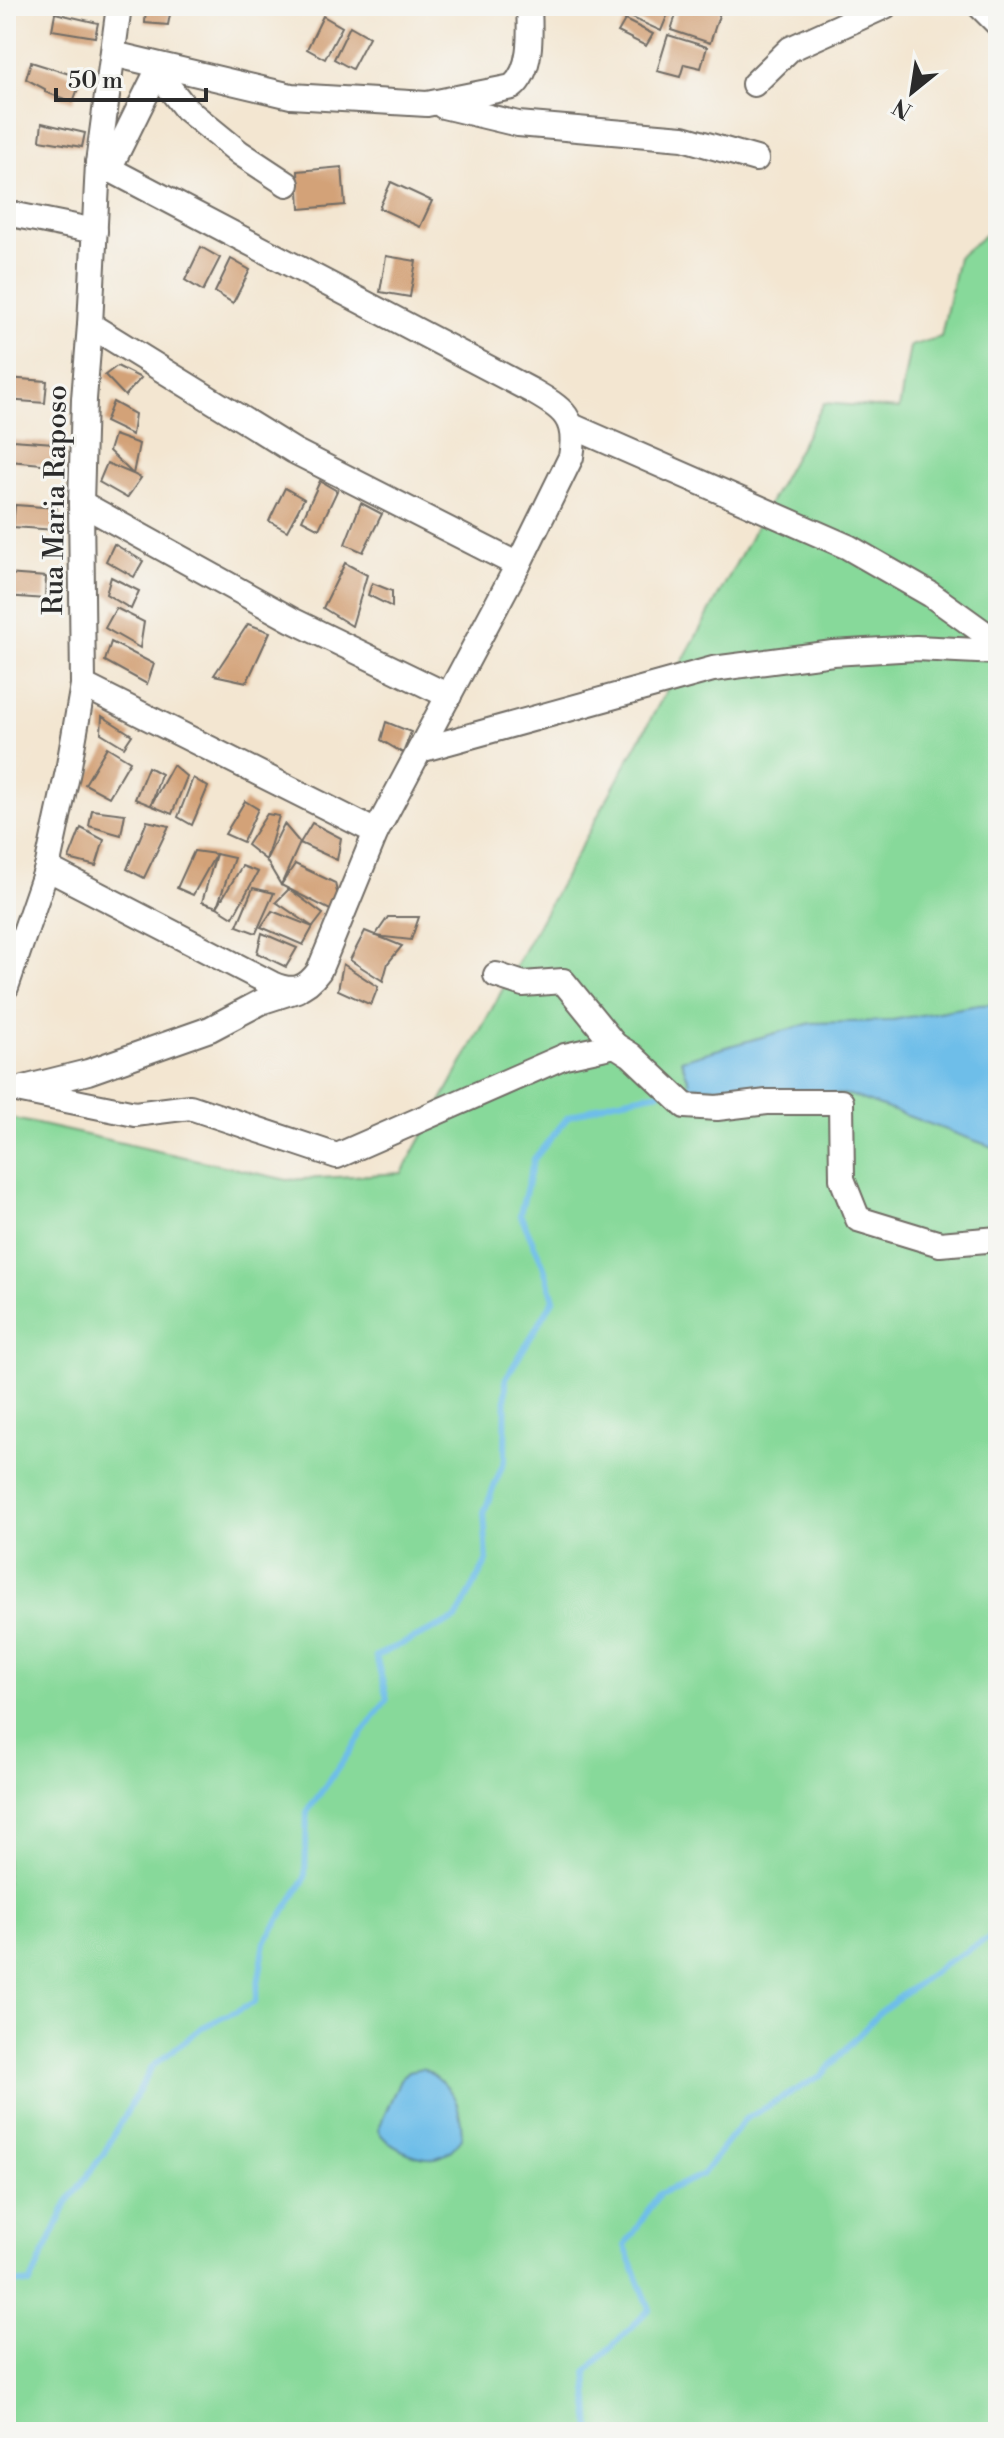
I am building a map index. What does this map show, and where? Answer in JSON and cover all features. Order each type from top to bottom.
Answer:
[{"type":"street","name":"Rua Maria Raposo","points":[[6,987],[47,868],[83,685],[81,503],[84,399],[95,231],[119,6]]},
{"type":"street","points":[[433,103],[512,87],[519,81],[527,61],[529,6]]},
{"type":"street","points":[[754,84],[790,49],[885,6]]},
{"type":"street","points":[[980,6],[998,24]]},
{"type":"street","points":[[113,54],[153,68],[291,96],[433,103],[518,124],[683,138],[756,159]]},
{"type":"street","points":[[12,1091],[88,1072],[210,1029],[263,1001],[310,983],[319,971],[376,832],[518,565],[571,457],[574,442],[572,426],[565,411],[532,391],[103,166],[153,68]]},
{"type":"street","points":[[153,68],[186,109],[240,153],[287,184]]},
{"type":"street","points":[[6,213],[95,231]]},
{"type":"street","points":[[90,325],[294,451],[518,565]]},
{"type":"street","points":[[572,426],[848,547],[930,594],[998,643]]},
{"type":"street","points":[[81,503],[292,620],[449,696]]},
{"type":"street","points":[[420,750],[713,669],[833,653],[916,648],[998,652]]},
{"type":"street","points":[[83,685],[376,832]]},
{"type":"street","points":[[47,868],[272,984],[287,990],[300,989]]},
{"type":"street","points":[[496,975],[523,984],[563,981],[615,1045],[631,1055],[685,1106],[717,1108],[767,1102],[841,1102],[842,1179],[858,1219],[940,1244],[998,1239]]},
{"type":"street","points":[[12,1091],[135,1114],[190,1107],[337,1156],[565,1056],[615,1045]]},
{"type":"green space","points":[[998,224],[998,2432],[6,2432],[6,1117],[287,1180],[402,1173],[824,403],[899,409],[910,346],[941,337],[958,257]]},
{"type":"water","points":[[998,1004],[998,1149],[850,1095],[691,1086],[681,1060],[811,1023],[887,1021]]},
{"type":"water","points":[[422,2068],[448,2089],[460,2115],[462,2138],[454,2148],[435,2158],[403,2151],[378,2130],[400,2079],[409,2071]]},
{"type":"building","points":[[146,6],[171,9],[168,25],[145,23]]},
{"type":"building","points":[[622,6],[664,6],[670,9],[661,31],[619,12]]},
{"type":"building","points":[[679,6],[722,6],[710,43],[671,30]]},
{"type":"building","points":[[55,13],[98,23],[95,37],[52,30]]},
{"type":"building","points":[[323,16],[342,27],[325,59],[307,49]]},
{"type":"building","points":[[625,20],[653,34],[646,46],[618,32]]},
{"type":"building","points":[[350,26],[369,37],[352,69],[334,59]]},
{"type":"building","points":[[668,35],[707,47],[701,68],[684,64],[680,77],[657,71]]},
{"type":"building","points":[[31,62],[82,78],[73,102],[45,92],[45,89],[26,79]]},
{"type":"building","points":[[42,123],[85,133],[82,147],[40,140]]},
{"type":"building","points":[[342,167],[345,205],[300,209],[298,171]]},
{"type":"building","points":[[391,182],[432,201],[420,227],[379,208]]},
{"type":"building","points":[[201,247],[220,258],[203,291],[185,280]]},
{"type":"building","points":[[386,256],[416,261],[410,297],[380,292]]},
{"type":"building","points":[[231,259],[250,270],[233,303],[215,292]]},
{"type":"building","points":[[117,366],[141,378],[125,396],[105,375]]},
{"type":"building","points":[[6,378],[47,381],[45,403],[6,400]]},
{"type":"building","points":[[113,402],[135,414],[132,435],[105,422]]},
{"type":"building","points":[[114,435],[139,444],[133,474],[109,451]]},
{"type":"building","points":[[12,440],[54,443],[52,465],[10,461]]},
{"type":"building","points":[[107,463],[141,478],[127,498],[99,482]]},
{"type":"building","points":[[320,481],[337,491],[319,529],[302,520]]},
{"type":"building","points":[[285,488],[304,499],[287,531],[269,521]]},
{"type":"building","points":[[361,503],[382,514],[363,552],[345,544]]},
{"type":"building","points":[[15,505],[57,508],[56,530],[13,527]]},
{"type":"building","points":[[114,544],[143,561],[134,577],[106,561]]},
{"type":"building","points":[[345,563],[367,575],[352,626],[323,608]]},
{"type":"building","points":[[6,574],[46,577],[45,599],[6,596]]},
{"type":"building","points":[[111,577],[139,591],[131,609],[106,594]]},
{"type":"building","points":[[372,583],[392,591],[392,607],[368,595]]},
{"type":"building","points":[[116,608],[144,622],[140,648],[105,628]]},
{"type":"building","points":[[248,624],[270,632],[247,682],[214,675]]},
{"type":"building","points":[[111,642],[154,664],[147,684],[105,661]]},
{"type":"building","points":[[102,716],[132,735],[124,747],[101,733]]},
{"type":"building","points":[[386,722],[411,732],[403,753],[381,740]]},
{"type":"building","points":[[107,747],[130,761],[109,797],[85,784]]},
{"type":"building","points":[[173,765],[187,777],[172,814],[135,799],[148,767],[161,774],[151,805]]},
{"type":"building","points":[[193,778],[208,787],[192,825],[178,817]]},
{"type":"building","points":[[245,801],[258,809],[243,842],[225,834]]},
{"type":"building","points":[[92,810],[125,814],[121,835],[89,826]]},
{"type":"building","points":[[267,814],[279,816],[266,860],[247,845]]},
{"type":"building","points":[[147,821],[169,826],[144,878],[127,869]]},
{"type":"building","points":[[312,823],[341,838],[337,860],[300,843]]},
{"type":"building","points":[[284,824],[300,843],[281,885],[266,860]]},
{"type":"building","points":[[81,828],[104,840],[96,866],[69,859]]},
{"type":"building","points":[[194,851],[216,854],[193,895],[177,888]]},
{"type":"building","points":[[216,854],[234,858],[217,907],[202,902]]},
{"type":"building","points":[[295,864],[335,883],[342,916],[281,885]]},
{"type":"building","points":[[242,866],[258,872],[233,917],[217,907]]},
{"type":"building","points":[[253,888],[274,893],[256,933],[237,926]]},
{"type":"building","points":[[289,889],[323,914],[313,927],[276,902]]},
{"type":"building","points":[[272,911],[313,927],[303,945],[261,927]]},
{"type":"building","points":[[388,917],[419,917],[411,940],[375,936]]},
{"type":"building","points":[[365,931],[402,946],[388,963],[383,981],[350,960]]},
{"type":"building","points":[[262,933],[297,948],[286,967],[257,953]]},
{"type":"building","points":[[343,964],[378,987],[371,1005],[338,990]]},
{"type":"waterway","points":[[675,1089],[691,1086]]},
{"type":"waterway","points":[[6,2281],[30,2284],[67,2203],[104,2153],[152,2067],[201,2028],[255,2002],[265,1942],[305,1879],[307,1812],[387,1699],[376,1656],[456,1619],[487,1561],[484,1512],[505,1459],[506,1378],[554,1299],[542,1262],[520,1214],[534,1159],[568,1117],[610,1102],[660,1092]]},
{"type":"waterway","points":[[591,2432],[587,2371],[650,2309],[625,2246],[659,2194],[702,2175],[744,2120],[822,2075],[881,2011],[947,1962],[998,1933]]}]
